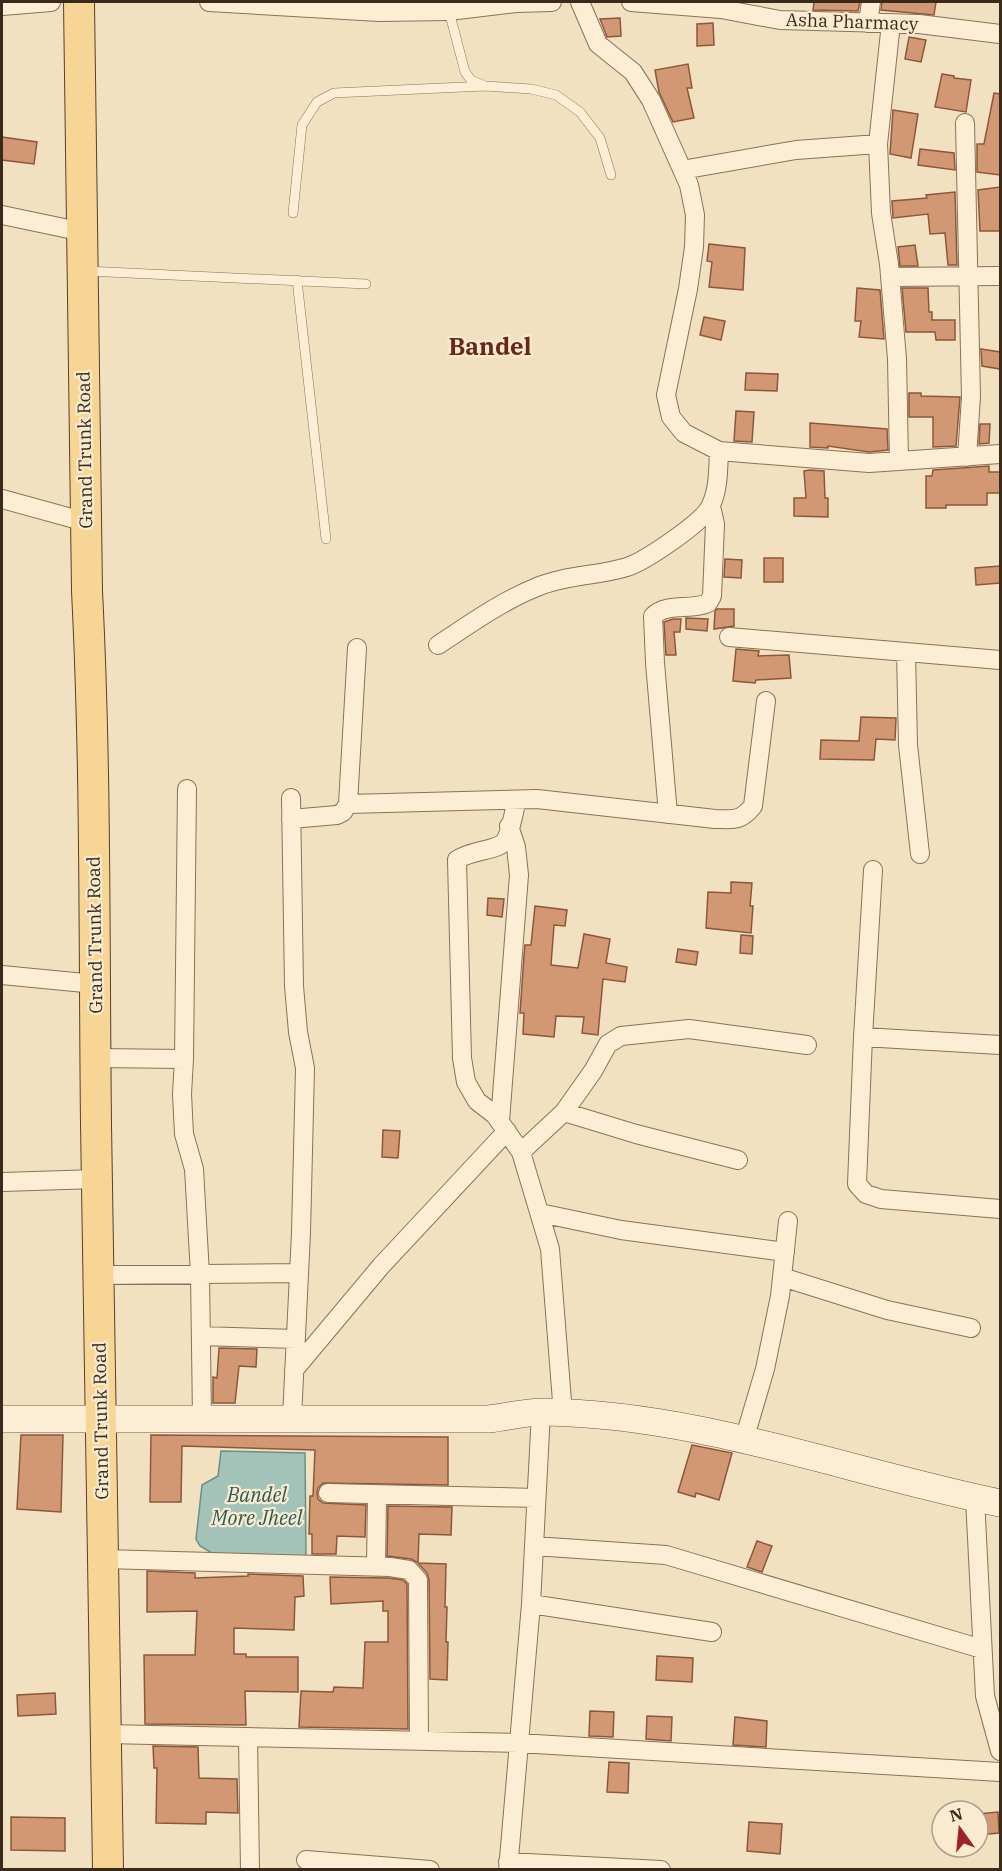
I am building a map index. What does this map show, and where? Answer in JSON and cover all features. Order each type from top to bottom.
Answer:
[{"type":"main road","name":"Grand Trunk Road","points":[[79,2],[108,1869]]},
{"type":"street","points":[[2,6],[51,2]]},
{"type":"street","points":[[209,2],[351,6],[379,12],[449,11],[489,4],[552,2]]},
{"type":"street","points":[[579,2],[598,44],[633,72],[651,100],[689,185],[695,215],[694,247],[688,289],[666,395],[671,417],[684,433],[718,451],[870,463],[1000,454]]},
{"type":"street","name":"Asha Pharmacy","points":[[632,2],[704,4],[780,20],[919,24],[1000,34]]},
{"type":"street","points":[[868,22],[871,2]]},
{"type":"street","points":[[891,23],[878,144],[881,213],[890,277],[897,359],[899,461]]},
{"type":"street","points":[[965,123],[970,276],[971,397],[968,457]]},
{"type":"street","points":[[682,170],[796,150],[878,144]]},
{"type":"street","points":[[2,215],[83,232]]},
{"type":"street","points":[[890,277],[1000,276]]},
{"type":"street","points":[[438,645],[504,603],[539,586],[628,566],[649,555],[701,519],[711,506],[717,483],[718,451]]},
{"type":"street","points":[[2,499],[86,522]]},
{"type":"street","points":[[668,814],[653,616],[666,609],[700,607],[708,603],[712,596],[715,524],[711,506]]},
{"type":"street","points":[[729,637],[1000,660]]},
{"type":"street","points":[[291,819],[337,815],[343,812],[348,804],[357,648]]},
{"type":"street","points":[[906,652],[908,745],[920,854]]},
{"type":"street","points":[[348,804],[537,799],[715,819],[739,819],[753,807],[766,701]]},
{"type":"street","points":[[187,789],[182,1094],[184,1134],[195,1169],[200,1274],[202,1418]]},
{"type":"street","points":[[291,798],[294,986],[298,1032],[305,1068],[292,1418]]},
{"type":"street","points":[[517,800],[505,841],[496,847],[465,854],[458,860],[457,877],[462,1058],[466,1082],[477,1101],[503,1126],[521,1152],[550,1249],[552,1413],[536,1498],[531,1604],[508,1866],[661,1869]]},
{"type":"street","points":[[294,1370],[503,1126],[519,875],[516,847],[509,826]]},
{"type":"street","points":[[873,870],[857,1184],[866,1194],[881,1199],[1000,1209]]},
{"type":"street","points":[[2,975],[95,984]]},
{"type":"street","points":[[521,1152],[564,1112],[593,1071],[608,1044],[621,1036],[689,1029],[807,1045]]},
{"type":"street","points":[[863,1037],[1000,1045]]},
{"type":"street","points":[[96,1058],[184,1059]]},
{"type":"street","points":[[564,1112],[636,1134],[738,1160]]},
{"type":"street","points":[[2,1182],[97,1179]]},
{"type":"street","points":[[540,1213],[621,1230],[785,1252]]},
{"type":"street","points":[[744,1440],[765,1369],[782,1277],[788,1221]]},
{"type":"street","points":[[98,1275],[299,1273]]},
{"type":"street","points":[[782,1277],[887,1310],[971,1328]]},
{"type":"street","points":[[201,1336],[296,1339]]},
{"type":"street","points":[[2,1419],[489,1419],[552,1413],[638,1419],[776,1446],[988,1500],[982,1649],[992,1672],[985,1696],[1000,1751]]},
{"type":"street","points":[[328,1493],[536,1498]]},
{"type":"street","points":[[376,1495],[376,1567]]},
{"type":"street","points":[[534,1546],[666,1555],[982,1649]]},
{"type":"street","points":[[104,1559],[376,1567],[409,1570],[418,1580],[419,1741]]},
{"type":"street","points":[[531,1604],[712,1632]]},
{"type":"street","points":[[106,1734],[519,1743],[1000,1772]]},
{"type":"street","points":[[248,1737],[250,1869]]},
{"type":"street","points":[[306,1860],[430,1869]]},
{"type":"lane","points":[[449,11],[465,72],[471,80],[485,86]]},
{"type":"lane","points":[[293,213],[302,125],[317,102],[334,93],[485,86],[531,89],[556,95],[580,112],[600,138],[611,175]]},
{"type":"lane","points":[[83,271],[366,284]]},
{"type":"lane","points":[[297,280],[326,539]]},
{"type":"water","name":"Bandel More Jheel","points":[[221,1451],[305,1453],[306,1557],[217,1556],[200,1546],[196,1539],[202,1485],[218,1476]]},
{"type":"building","points":[[814,2],[860,2],[858,11],[813,10]]},
{"type":"building","points":[[882,2],[936,2],[934,15],[881,10]]},
{"type":"building","points":[[620,18],[621,36],[607,37],[600,19]]},
{"type":"building","points":[[713,23],[714,45],[697,46],[697,24]]},
{"type":"building","points":[[909,37],[926,40],[921,62],[905,59]]},
{"type":"building","points":[[688,64],[692,88],[687,88],[694,118],[673,122],[659,92],[655,70]]},
{"type":"building","points":[[942,74],[971,80],[966,112],[935,107]]},
{"type":"building","points":[[994,93],[1000,94],[1000,175],[977,172],[977,144],[984,144]]},
{"type":"building","points":[[893,110],[918,114],[911,158],[890,154]]},
{"type":"building","points":[[2,137],[37,142],[34,164],[2,160]]},
{"type":"building","points":[[920,149],[954,153],[955,170],[918,165]]},
{"type":"building","points":[[1000,187],[1000,231],[980,231],[978,190]]},
{"type":"building","points":[[955,192],[957,265],[948,265],[945,233],[930,234],[928,214],[893,218],[892,201],[927,198],[926,195]]},
{"type":"building","points":[[709,244],[745,248],[743,290],[709,287],[712,262],[707,261]]},
{"type":"building","points":[[915,245],[918,266],[900,266],[898,247]]},
{"type":"building","points":[[857,288],[880,290],[884,339],[859,337],[861,321],[855,321]]},
{"type":"building","points":[[902,288],[928,288],[929,312],[932,312],[932,320],[955,320],[955,340],[936,340],[935,332],[906,332]]},
{"type":"building","points":[[704,317],[725,321],[721,340],[700,335]]},
{"type":"building","points":[[981,349],[1000,352],[1000,369],[982,366]]},
{"type":"building","points":[[746,373],[778,374],[777,391],[745,390]]},
{"type":"building","points":[[909,393],[921,393],[921,396],[960,397],[956,446],[933,447],[933,417],[909,417]]},
{"type":"building","points":[[736,411],[754,412],[752,442],[734,441]]},
{"type":"building","points":[[810,423],[887,429],[888,450],[869,452],[828,446],[828,448],[810,447]]},
{"type":"building","points":[[980,424],[990,424],[989,443],[979,444]]},
{"type":"building","points":[[989,466],[989,472],[1000,472],[1000,493],[987,493],[987,505],[946,505],[946,508],[926,508],[926,476],[932,476],[933,470]]},
{"type":"building","points":[[804,471],[824,471],[828,517],[794,516],[794,498],[806,498]]},
{"type":"building","points":[[764,558],[783,558],[783,582],[764,582]]},
{"type":"building","points":[[725,559],[742,560],[741,578],[724,577]]},
{"type":"building","points":[[1000,566],[1000,583],[976,585],[975,568]]},
{"type":"building","points":[[717,609],[734,609],[734,626],[714,629]]},
{"type":"building","points":[[686,618],[708,619],[707,631],[686,629]]},
{"type":"building","points":[[681,619],[680,632],[674,632],[676,655],[666,655],[664,622]]},
{"type":"building","points":[[736,649],[759,651],[758,656],[789,655],[791,678],[756,680],[755,683],[733,681]]},
{"type":"building","points":[[861,717],[896,718],[895,740],[876,739],[874,760],[820,759],[821,740],[859,741]]},
{"type":"building","points":[[731,882],[752,883],[751,933],[706,928],[708,892],[731,893]]},
{"type":"building","points":[[488,898],[504,899],[502,917],[487,915]]},
{"type":"building","points":[[535,906],[567,910],[565,926],[554,925],[551,965],[578,968],[584,934],[610,939],[606,963],[627,967],[625,982],[603,979],[598,1035],[582,1033],[584,1017],[556,1016],[554,1037],[523,1034],[524,1013],[520,1013],[525,945],[531,945]]},
{"type":"building","points":[[741,935],[753,936],[752,954],[740,953]]},
{"type":"building","points":[[678,949],[698,952],[696,965],[676,962]]},
{"type":"building","points":[[383,1130],[400,1131],[398,1158],[382,1157]]},
{"type":"building","points":[[219,1348],[257,1349],[256,1367],[239,1366],[235,1403],[213,1403],[213,1377],[217,1378]]},
{"type":"building","points":[[21,1435],[63,1435],[61,1512],[17,1509]]},
{"type":"building","points":[[151,1435],[448,1437],[448,1485],[323,1483],[317,1493],[318,1499],[323,1503],[366,1505],[365,1537],[337,1536],[336,1554],[312,1554],[312,1534],[309,1534],[310,1496],[313,1496],[315,1450],[182,1446],[181,1502],[150,1502]]},
{"type":"building","points":[[692,1445],[732,1453],[719,1500],[696,1493],[695,1497],[678,1492]]},
{"type":"building","points":[[388,1506],[452,1507],[451,1535],[419,1534],[418,1563],[446,1564],[447,1680],[430,1679],[429,1580],[427,1573],[411,1559],[387,1556]]},
{"type":"building","points":[[757,1541],[772,1546],[762,1572],[747,1567]]},
{"type":"building","points":[[147,1571],[195,1573],[195,1578],[248,1576],[248,1574],[303,1576],[304,1596],[295,1597],[294,1630],[234,1628],[234,1654],[246,1654],[246,1657],[298,1657],[298,1692],[245,1691],[246,1725],[145,1724],[144,1655],[195,1655],[197,1611],[147,1612]]},
{"type":"building","points":[[330,1577],[389,1578],[403,1580],[407,1584],[408,1729],[299,1727],[301,1691],[333,1692],[334,1687],[363,1688],[365,1642],[388,1642],[388,1611],[383,1611],[383,1601],[331,1604]]},
{"type":"building","points":[[657,1656],[693,1658],[692,1682],[656,1680]]},
{"type":"building","points":[[55,1693],[56,1714],[18,1716],[17,1695]]},
{"type":"building","points":[[590,1711],[614,1712],[613,1737],[589,1736]]},
{"type":"building","points":[[647,1716],[672,1717],[671,1741],[646,1739]]},
{"type":"building","points":[[735,1717],[767,1721],[766,1747],[733,1745]]},
{"type":"building","points":[[153,1746],[198,1747],[199,1778],[237,1779],[238,1813],[206,1812],[206,1824],[156,1823],[157,1768],[154,1768]]},
{"type":"building","points":[[609,1762],[629,1763],[628,1793],[607,1792]]},
{"type":"building","points":[[998,1812],[999,1833],[990,1834],[990,1813]]},
{"type":"building","points":[[11,1817],[65,1818],[65,1851],[11,1850]]},
{"type":"building","points":[[749,1822],[782,1824],[780,1854],[747,1851]]},
{"type":"district","name":"Bandel","points":[[490,347]]}]
